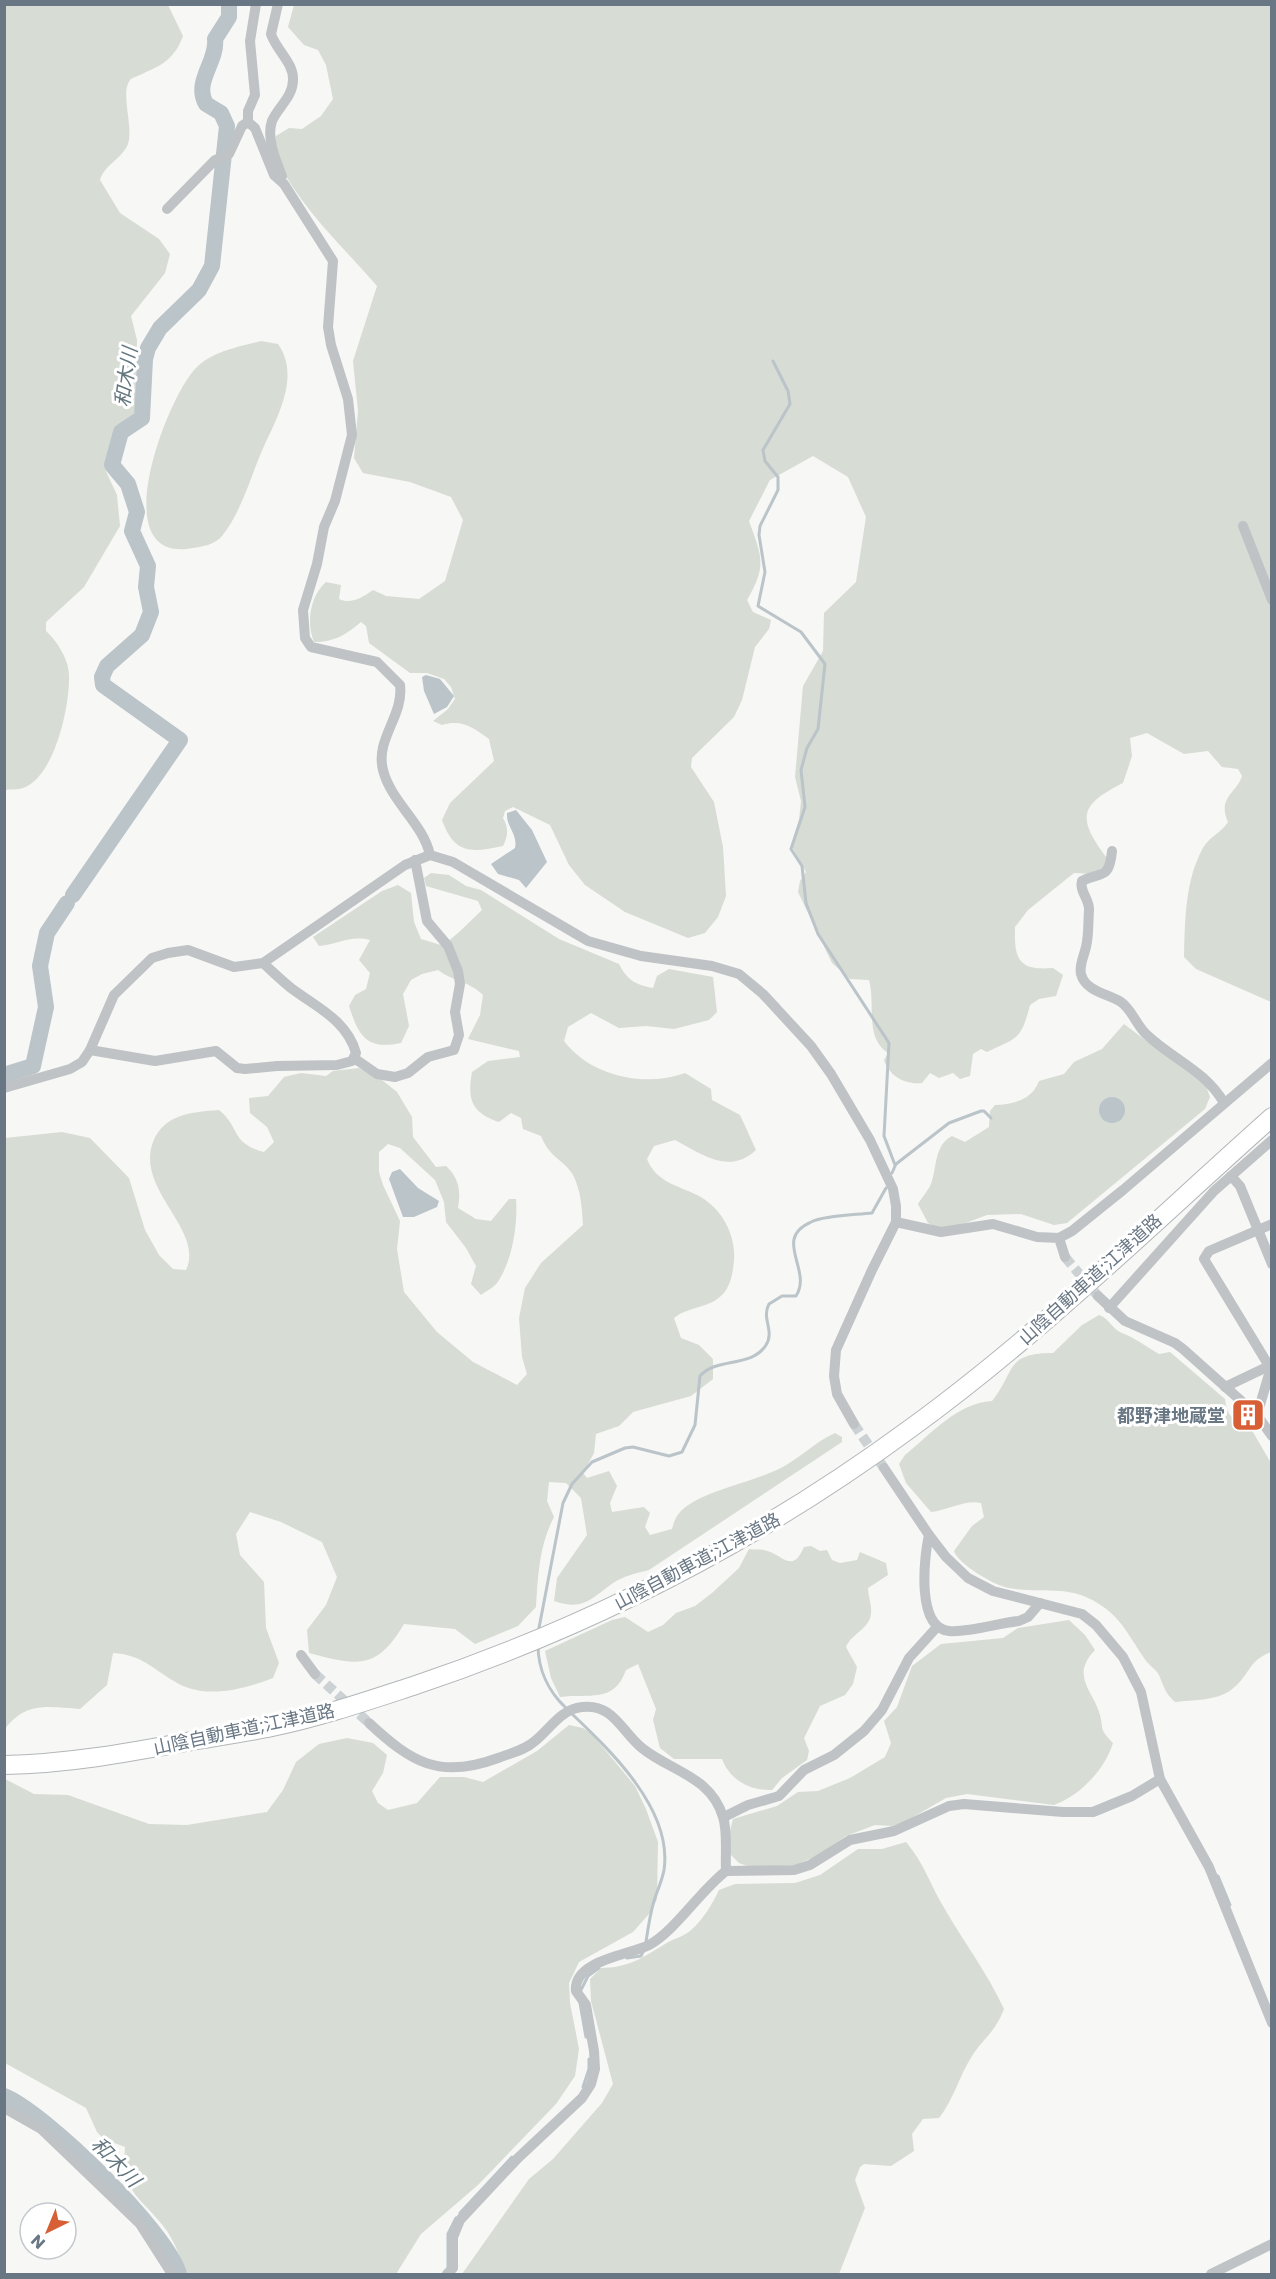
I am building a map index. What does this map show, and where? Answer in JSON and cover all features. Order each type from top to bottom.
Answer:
[{"type":"highway","name":"山陰自動車道;江津道路","points":[[6,1766],[45,1764],[116,1755],[273,1727],[337,1710],[452,1673],[526,1645],[679,1574],[763,1528],[912,1428],[1049,1318],[1272,1118]]},
{"type":"street","points":[[256,4],[250,41],[255,95],[248,111],[248,122],[255,128],[274,175],[284,184]]},
{"type":"street","points":[[278,4],[272,34],[278,50],[291,68],[293,80],[287,98],[272,122],[271,144],[284,184],[333,261],[328,327],[331,345],[348,399],[352,435],[335,501],[324,527],[317,564],[301,620],[305,638],[311,647],[377,662],[400,685],[400,706],[382,747],[383,771],[401,804],[425,839],[430,855]]},
{"type":"street","points":[[167,209],[207,168],[233,150],[242,126],[248,122]]},
{"type":"street","points":[[1244,526],[1272,600]]},
{"type":"street","points":[[1112,851],[1110,867],[1103,875],[1082,881],[1081,888],[1090,904],[1087,946],[1080,968],[1082,976],[1095,990],[1120,1002],[1141,1029],[1165,1051],[1205,1077],[1224,1103]]},
{"type":"street","points":[[4,1088],[70,1069],[82,1062],[90,1050],[114,995],[152,958],[168,953],[188,951],[234,967],[263,963],[415,860],[430,855],[453,862],[588,941],[641,956],[725,969],[739,974],[755,986],[811,1046],[846,1096],[893,1189],[896,1222],[836,1350],[834,1376],[837,1394],[854,1425]]},
{"type":"street","points":[[354,1058],[377,1074],[395,1077],[408,1073],[428,1057],[454,1050],[459,1040],[460,1029],[455,1012],[459,990],[458,971],[448,946],[427,921],[415,860]]},
{"type":"street","points":[[263,963],[288,986],[330,1014],[344,1029],[355,1048],[354,1058]]},
{"type":"street","points":[[90,1050],[155,1061],[216,1051],[237,1068],[245,1070],[277,1066],[337,1065],[354,1058]]},
{"type":"street","points":[[896,1222],[941,1232],[993,1224],[1037,1237],[1059,1238],[1072,1231],[1124,1190],[1272,1063]]},
{"type":"street","points":[[1110,1308],[1231,1176],[1272,1140]]},
{"type":"street","points":[[1231,1176],[1240,1186],[1272,1264]]},
{"type":"street","points":[[1257,1415],[1268,1384],[1270,1365],[1232,1309],[1204,1259],[1209,1251],[1272,1224]]},
{"type":"street","points":[[1059,1238],[1065,1257]]},
{"type":"street","points":[[1098,1296],[1133,1326],[1175,1343],[1257,1415],[1272,1436]]},
{"type":"street","points":[[1225,1387],[1270,1365]]},
{"type":"street","points":[[884,1468],[929,1535],[956,1568],[993,1592],[1082,1614],[1096,1625],[1123,1657],[1141,1692],[1160,1779],[1209,1866],[1272,2023]]},
{"type":"street","points":[[929,1535],[924,1554],[927,1607],[937,1627]]},
{"type":"street","points":[[937,1627],[954,1631],[1019,1621],[1028,1617],[1040,1603]]},
{"type":"street","points":[[723,1817],[748,1805],[779,1796],[804,1770],[834,1755],[864,1731],[882,1710],[909,1658],[937,1627]]},
{"type":"street","points":[[301,1655],[315,1674]]},
{"type":"street","points":[[369,1723],[399,1751],[418,1762],[430,1766],[466,1766],[484,1764],[522,1749],[544,1734],[569,1711],[594,1707],[609,1712],[642,1748],[698,1780],[723,1817],[726,1871]]},
{"type":"street","points":[[450,2271],[453,2237],[460,2220],[518,2158],[582,2098],[591,2084],[595,2069],[594,2051],[578,1980],[590,1967],[618,1954],[646,1946],[726,1871],[794,1869],[810,1865],[850,1840],[894,1831],[949,1806],[964,1804],[1063,1812],[1093,1812],[1132,1796],[1160,1779]]},
{"type":"street","points":[[4,2108],[11,2109],[41,2129],[140,2224],[172,2274]]},
{"type":"street","points":[[1211,2274],[1272,2244]]},
{"type":"shaded area","points":[[5,4],[168,5],[183,36],[168,59],[131,79],[128,84],[126,100],[128,144],[122,154],[105,170],[100,180],[120,213],[159,239],[170,254],[165,273],[131,316],[137,340],[135,414],[116,432],[104,467],[117,495],[120,526],[84,587],[46,622],[46,631],[62,651],[67,663],[69,688],[63,721],[52,755],[44,770],[34,781],[23,788],[5,790]]},
{"type":"shaded area","points":[[294,5],[1271,5],[1271,1002],[1196,969],[1184,957],[1187,901],[1197,860],[1206,844],[1228,822],[1225,814],[1226,801],[1242,776],[1238,769],[1222,767],[1208,751],[1184,754],[1147,733],[1130,738],[1132,756],[1123,783],[1098,798],[1087,814],[1090,832],[1106,857],[1106,865],[1093,874],[1074,873],[1028,910],[1015,927],[1016,948],[1021,961],[1033,968],[1053,968],[1063,975],[1056,996],[1039,999],[1030,1005],[1021,1031],[1012,1040],[987,1052],[981,1049],[973,1054],[970,1076],[960,1079],[953,1073],[939,1078],[930,1073],[922,1083],[916,1083],[904,1081],[890,1071],[884,1060],[888,1053],[876,1038],[873,1029],[869,980],[850,979],[832,963],[798,892],[800,881],[806,872],[791,845],[799,820],[801,801],[795,777],[803,686],[823,651],[824,613],[856,582],[866,517],[848,477],[813,456],[770,480],[749,521],[757,544],[760,570],[747,600],[753,612],[771,620],[769,629],[755,647],[742,700],[734,717],[692,758],[691,767],[714,802],[723,847],[726,896],[718,917],[705,933],[688,938],[625,912],[585,885],[569,865],[550,825],[513,807],[505,811],[503,818],[507,832],[503,846],[473,850],[458,845],[452,839],[442,820],[450,803],[494,761],[489,739],[462,724],[442,725],[433,721],[448,709],[455,699],[451,687],[444,679],[427,673],[410,673],[369,643],[366,626],[361,622],[345,634],[328,641],[314,642],[310,627],[313,602],[326,582],[341,585],[339,599],[352,601],[373,590],[386,596],[419,599],[445,581],[463,520],[451,497],[410,482],[363,473],[354,458],[358,411],[353,361],[377,286],[305,205],[272,149],[276,136],[289,128],[302,129],[321,116],[333,99],[326,65],[318,50],[304,45],[288,27]]},
{"type":"shaded area","points":[[261,341],[278,344],[284,356],[287,381],[281,408],[241,504],[229,526],[216,541],[193,548],[166,546],[151,532],[146,507],[149,476],[170,412],[183,386],[202,363],[226,350]]},
{"type":"shaded area","points":[[426,675],[440,679],[454,696],[447,707],[434,714],[424,691],[422,677]]},
{"type":"shaded area","points":[[516,810],[532,830],[547,862],[526,888],[519,880],[498,874],[491,864],[515,848],[515,839],[507,813]]},
{"type":"shaded area","points":[[431,873],[449,875],[466,886],[481,890],[559,939],[619,964],[629,978],[642,985],[653,988],[657,976],[669,969],[713,977],[717,1012],[709,1020],[674,1029],[646,1026],[619,1028],[591,1013],[568,1027],[564,1041],[588,1063],[619,1076],[653,1079],[685,1073],[711,1089],[712,1100],[740,1115],[756,1150],[736,1161],[726,1162],[706,1156],[675,1140],[654,1146],[647,1159],[651,1167],[662,1178],[706,1200],[720,1214],[730,1231],[734,1260],[730,1282],[726,1290],[718,1299],[674,1318],[681,1338],[699,1345],[713,1359],[713,1379],[691,1396],[633,1412],[619,1426],[596,1434],[594,1453],[583,1473],[587,1478],[609,1471],[617,1486],[610,1503],[612,1512],[644,1507],[650,1513],[645,1527],[650,1535],[672,1529],[680,1512],[699,1499],[781,1468],[835,1433],[842,1437],[842,1442],[649,1570],[617,1581],[580,1604],[572,1605],[554,1601],[557,1578],[587,1535],[581,1498],[566,1483],[549,1482],[547,1501],[554,1517],[542,1550],[536,1607],[518,1626],[475,1644],[455,1629],[404,1624],[385,1650],[365,1661],[353,1662],[309,1653],[307,1630],[326,1605],[337,1577],[322,1542],[281,1522],[250,1512],[236,1534],[240,1555],[264,1582],[266,1628],[279,1663],[273,1678],[238,1689],[202,1691],[179,1684],[141,1660],[113,1653],[107,1685],[80,1709],[48,1707],[30,1710],[13,1720],[5,1729],[5,1138],[62,1132],[90,1138],[129,1178],[145,1230],[159,1255],[173,1269],[186,1270],[189,1255],[186,1240],[153,1177],[150,1160],[153,1142],[164,1125],[180,1116],[219,1110],[231,1123],[241,1140],[264,1152],[274,1142],[267,1127],[250,1113],[249,1098],[268,1096],[284,1077],[301,1073],[326,1076],[333,1071],[359,1068],[382,1080],[397,1092],[412,1117],[413,1137],[436,1167],[446,1166],[454,1175],[459,1190],[458,1208],[476,1219],[491,1221],[509,1199],[516,1199],[515,1231],[507,1265],[497,1283],[481,1295],[471,1284],[476,1266],[466,1248],[446,1222],[444,1202],[435,1180],[400,1148],[388,1144],[379,1152],[379,1172],[400,1221],[397,1249],[404,1292],[437,1332],[473,1362],[517,1385],[527,1374],[522,1357],[519,1318],[525,1288],[541,1263],[583,1225],[582,1206],[576,1181],[565,1165],[549,1150],[541,1136],[523,1129],[521,1118],[511,1113],[499,1122],[490,1118],[477,1110],[471,1098],[472,1072],[488,1061],[520,1057],[519,1051],[468,1039],[480,1015],[483,995],[478,990],[438,970],[422,974],[411,980],[403,994],[409,1026],[401,1043],[380,1045],[372,1043],[361,1033],[349,1006],[355,995],[366,989],[370,973],[359,960],[370,940],[350,939],[319,946],[313,937],[382,891],[398,885],[411,893],[414,922],[421,939],[441,945],[482,910],[478,901],[426,886],[424,878]]},
{"type":"shaded area","points":[[1124,1024],[1206,1086],[1210,1097],[1205,1109],[1067,1223],[1054,1225],[1021,1214],[987,1215],[955,1227],[935,1227],[928,1223],[918,1204],[931,1184],[939,1151],[946,1140],[952,1136],[965,1142],[989,1127],[990,1111],[995,1105],[1022,1100],[1032,1093],[1039,1081],[1064,1074],[1074,1062],[1102,1049]]},
{"type":"shaded area","points":[[1112,1097],[1121,1101],[1125,1110],[1121,1119],[1112,1123],[1103,1119],[1099,1110],[1103,1101]]},
{"type":"shaded area","points":[[400,1169],[418,1188],[439,1201],[437,1207],[414,1217],[403,1217],[389,1179],[392,1172]]},
{"type":"shaded area","points":[[1099,1315],[1119,1331],[1159,1354],[1170,1352],[1225,1399],[1231,1416],[1247,1422],[1271,1463],[1271,1652],[1257,1660],[1237,1685],[1225,1694],[1175,1702],[1167,1693],[1158,1673],[1122,1625],[1105,1608],[1092,1600],[1069,1592],[1009,1588],[969,1568],[954,1551],[972,1526],[984,1517],[981,1503],[969,1502],[931,1512],[906,1483],[899,1464],[905,1455],[956,1413],[979,1403],[992,1401],[1019,1360],[1027,1356],[1053,1353],[1082,1325]]},
{"type":"shaded area","points":[[811,1546],[820,1551],[827,1550],[832,1560],[840,1563],[857,1560],[860,1552],[886,1563],[888,1575],[868,1588],[870,1618],[846,1647],[857,1667],[853,1684],[845,1695],[820,1706],[804,1738],[809,1751],[807,1760],[782,1778],[772,1790],[756,1789],[742,1783],[730,1773],[722,1759],[674,1759],[660,1748],[653,1720],[656,1709],[638,1664],[626,1670],[615,1688],[607,1692],[590,1696],[560,1697],[551,1678],[545,1651],[612,1620],[625,1617],[648,1632],[663,1625],[676,1613],[695,1606],[712,1593],[739,1568],[749,1549],[771,1552],[791,1561],[800,1555],[804,1547]]},
{"type":"shaded area","points":[[1069,1620],[1085,1635],[1095,1650],[1084,1668],[1084,1675],[1097,1706],[1103,1730],[1113,1743],[1098,1771],[1073,1795],[1054,1805],[967,1794],[946,1798],[893,1826],[875,1825],[846,1836],[815,1857],[795,1865],[750,1867],[739,1863],[729,1853],[729,1835],[733,1819],[777,1806],[798,1792],[818,1791],[850,1778],[885,1757],[891,1743],[884,1721],[897,1707],[912,1666],[941,1644],[1003,1638],[1018,1628]]},
{"type":"shaded area","points":[[569,1725],[583,1728],[592,1734],[635,1786],[658,1842],[657,1899],[649,1914],[633,1932],[579,1962],[569,1983],[570,2003],[579,2049],[575,2076],[556,2104],[478,2185],[421,2234],[396,2274],[186,2274],[167,2231],[130,2186],[126,2176],[125,2147],[104,2139],[97,2132],[86,2108],[5,2063],[5,1779],[34,1794],[68,1795],[149,1824],[187,1825],[267,1812],[283,1790],[296,1762],[319,1744],[347,1738],[373,1743],[387,1755],[383,1773],[372,1791],[378,1803],[388,1810],[417,1803],[440,1777],[464,1777],[483,1782],[537,1751]]},
{"type":"shaded area","points":[[906,1842],[1004,2009],[993,2030],[963,2071],[949,2103],[939,2118],[923,2119],[912,2134],[914,2151],[891,2166],[864,2164],[860,2167],[855,2180],[865,2208],[839,2274],[462,2274],[529,2179],[553,2159],[602,2103],[613,2084],[591,2001],[590,1979],[601,1968],[611,1968],[635,1961],[687,1933],[703,1918],[719,1890],[735,1884],[795,1883],[820,1875],[858,1849],[882,1849]]},
{"type":"waterway","name":"和木川","points":[[73,895],[180,740],[103,685],[102,677],[107,666],[142,635],[151,612],[146,587],[148,566],[132,531],[137,512],[128,484],[112,465],[121,432],[142,418],[145,359],[148,348],[160,328],[199,290],[212,266],[227,126],[221,113],[206,104],[202,88],[213,55],[215,39],[229,17],[229,4]]},
{"type":"waterway","points":[[773,361],[788,391],[790,404],[763,450],[765,461],[778,477],[778,490],[760,526],[759,535],[765,572],[758,606],[801,632],[825,664],[818,729],[807,748],[801,770],[805,807],[791,849],[802,866],[806,903],[818,934],[889,1043],[884,1136],[895,1165]]},
{"type":"waterway","name":"和木川","points":[[4,1075],[33,1066],[46,1007],[40,966],[47,933],[67,903]]},
{"type":"waterway","points":[[892,1173],[896,1164],[949,1123],[981,1111],[991,1118]]},
{"type":"waterway","points":[[538,1633],[563,1503],[572,1484],[592,1462],[625,1448],[633,1447],[669,1456],[682,1452],[695,1425],[700,1376],[715,1366],[743,1360],[760,1352],[766,1345],[769,1335],[766,1314],[769,1304],[782,1296],[796,1296],[800,1286],[800,1276],[794,1246],[795,1237],[800,1229],[811,1222],[825,1218],[872,1213],[886,1188]]},
{"type":"waterway","points":[[538,1645],[542,1672],[554,1695],[566,1708]]},
{"type":"waterway","points":[[571,1713],[604,1745],[636,1783],[659,1826],[664,1848],[664,1870],[649,1921],[646,1942]]},
{"type":"waterway","points":[[1218,1876],[1230,1905]]},
{"type":"waterway","points":[[627,1958],[641,1956],[645,1948]]},
{"type":"waterway","points":[[581,1990],[588,1976],[599,1968]]},
{"type":"waterway","points":[[580,2003],[586,2037]]},
{"type":"waterway","points":[[583,2087],[589,2069],[589,2059]]},
{"type":"waterway","name":"和木川","points":[[4,2096],[48,2125],[103,2176],[153,2231],[170,2255],[179,2274]]},
{"type":"waterway","points":[[460,2213],[512,2157]]},
{"type":"waterway","points":[[448,2270],[448,2234],[456,2218]]},
{"type":"tunnel","points":[[1065,1257],[1098,1296]]},
{"type":"tunnel","points":[[854,1424],[884,1468]]},
{"type":"tunnel","points":[[315,1674],[369,1723]]},
{"type":"place","name":"都野津地蔵堂","points":[[1248,1415]]}]
